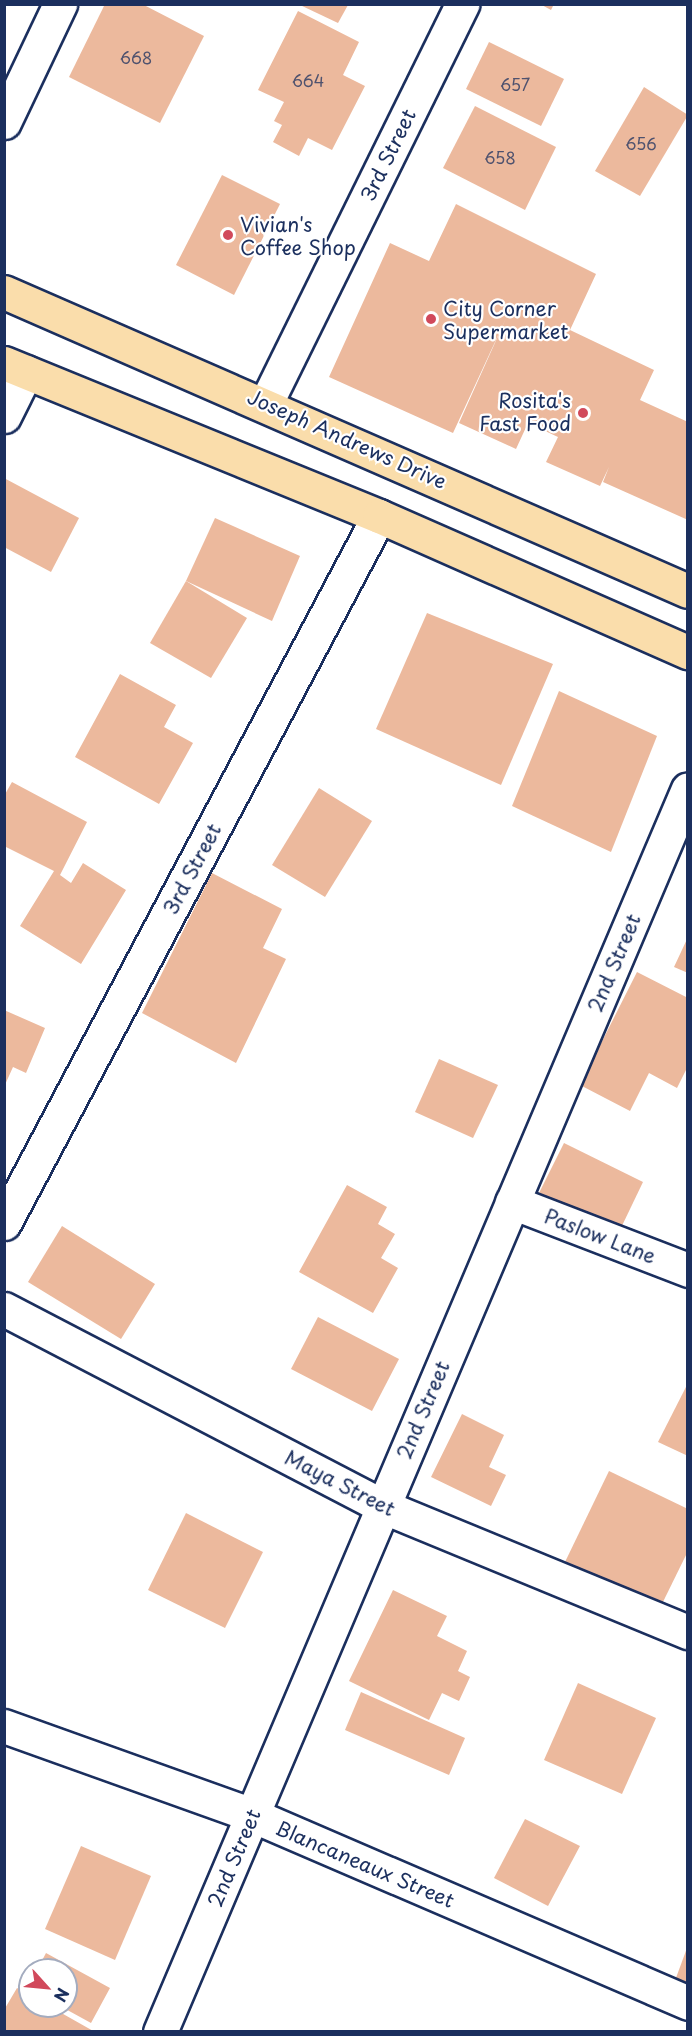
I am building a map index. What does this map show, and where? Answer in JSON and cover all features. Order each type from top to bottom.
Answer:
[{"type":"highway","name":"Joseph Andrews Drive","points":[[4,292],[266,403],[687,591]]},
{"type":"highway","points":[[15,367],[379,516],[687,652]]},
{"type":"street","points":[[4,122],[60,4]]},
{"type":"street","name":"3rd Street","points":[[266,403],[462,4]]},
{"type":"street","points":[[4,416],[15,367]]},
{"type":"street","name":"3rd Street","points":[[4,1223],[379,516]]},
{"type":"street","name":"2nd Street","points":[[160,2031],[687,789]]},
{"type":"street","name":"Paslow Lane","points":[[512,1202],[687,1270]]},
{"type":"street","name":"Maya Street","points":[[4,1310],[382,1506],[687,1632]]},
{"type":"street","name":"Blancaneaux Street","points":[[4,1726],[252,1815],[687,2003]]},
{"type":"building","points":[[105,4],[142,4],[204,36],[160,123],[69,77]]},
{"type":"building","points":[[540,4],[554,4],[551,10]]},
{"type":"building","points":[[300,5],[348,5],[338,23]]},
{"type":"building","points":[[298,11],[359,42],[343,75],[365,86],[332,150],[308,138],[299,156],[273,142],[282,125],[274,121],[284,102],[258,90]]},
{"type":"building","points":[[489,42],[564,79],[541,126],[466,89]]},
{"type":"building","points":[[644,87],[688,115],[640,196],[595,171]]},
{"type":"building","points":[[475,106],[556,147],[525,210],[443,168]]},
{"type":"building","name":"Vivian's Coffee Shop","points":[[222,175],[280,204],[234,295],[176,265]]},
{"type":"building","points":[[456,204],[596,274],[570,330],[654,370],[640,400],[688,422],[688,520],[603,482],[609,467],[600,486],[546,462],[558,437],[528,423],[516,449],[459,423],[507,316],[453,433],[329,377],[390,243],[429,261]]},
{"type":"building","points":[[4,478],[79,518],[51,572],[4,547]]},
{"type":"building","points":[[215,518],[300,556],[272,621],[186,581]]},
{"type":"building","points":[[186,581],[247,618],[211,678],[150,643]]},
{"type":"building","points":[[427,613],[553,664],[501,785],[376,729]]},
{"type":"building","points":[[120,674],[176,705],[164,727],[193,743],[159,804],[75,757]]},
{"type":"building","points":[[559,691],[657,736],[611,852],[512,806]]},
{"type":"building","points":[[12,782],[87,822],[60,875],[71,883],[83,863],[126,890],[81,964],[20,926],[54,871],[4,846],[4,796]]},
{"type":"building","points":[[319,788],[372,821],[325,897],[272,865]]},
{"type":"building","points":[[212,873],[282,909],[263,948],[286,959],[236,1063],[142,1013]]},
{"type":"building","points":[[688,937],[688,973],[674,967]]},
{"type":"building","points":[[637,972],[688,998],[688,1066],[677,1088],[649,1073],[630,1111],[580,1085]]},
{"type":"building","points":[[4,1010],[45,1028],[26,1073],[13,1067],[4,1087]]},
{"type":"building","points":[[439,1059],[498,1085],[473,1138],[415,1112]]},
{"type":"building","points":[[564,1143],[643,1182],[619,1232],[539,1193]]},
{"type":"building","points":[[347,1185],[387,1207],[378,1224],[395,1234],[381,1258],[398,1268],[373,1313],[299,1272]]},
{"type":"building","points":[[62,1226],[155,1284],[121,1339],[28,1282]]},
{"type":"building","points":[[318,1317],[399,1359],[372,1411],[291,1369]]},
{"type":"building","points":[[688,1383],[688,1456],[658,1442]]},
{"type":"building","points":[[462,1414],[504,1435],[489,1467],[506,1475],[491,1506],[431,1477]]},
{"type":"building","points":[[609,1471],[688,1509],[688,1551],[660,1608],[565,1562]]},
{"type":"building","points":[[186,1513],[263,1552],[225,1628],[148,1590]]},
{"type":"building","points":[[393,1590],[447,1616],[437,1636],[467,1651],[458,1671],[470,1677],[459,1701],[442,1693],[429,1720],[349,1681]]},
{"type":"building","points":[[578,1683],[656,1718],[622,1794],[544,1760]]},
{"type":"building","points":[[361,1692],[465,1738],[449,1775],[345,1730]]},
{"type":"building","points":[[525,1819],[580,1846],[548,1906],[494,1878]]},
{"type":"building","points":[[81,1846],[151,1876],[115,1960],[45,1929]]},
{"type":"building","points":[[688,1948],[688,1991],[673,1986]]},
{"type":"building","points":[[46,1953],[55,1958],[43,1958]]},
{"type":"building","points":[[78,1970],[110,1988],[91,2023],[78,2016]]},
{"type":"building","points":[[17,1988],[18,2018],[70,2018],[95,2032],[4,2032],[4,2010]]},
{"type":"place","name":"Vivian's Coffee Shop","points":[[228,235]]},
{"type":"place","name":"City Corner Supermarket","points":[[431,319]]},
{"type":"place","name":"Rosita's Fast Food","points":[[583,413]]}]
